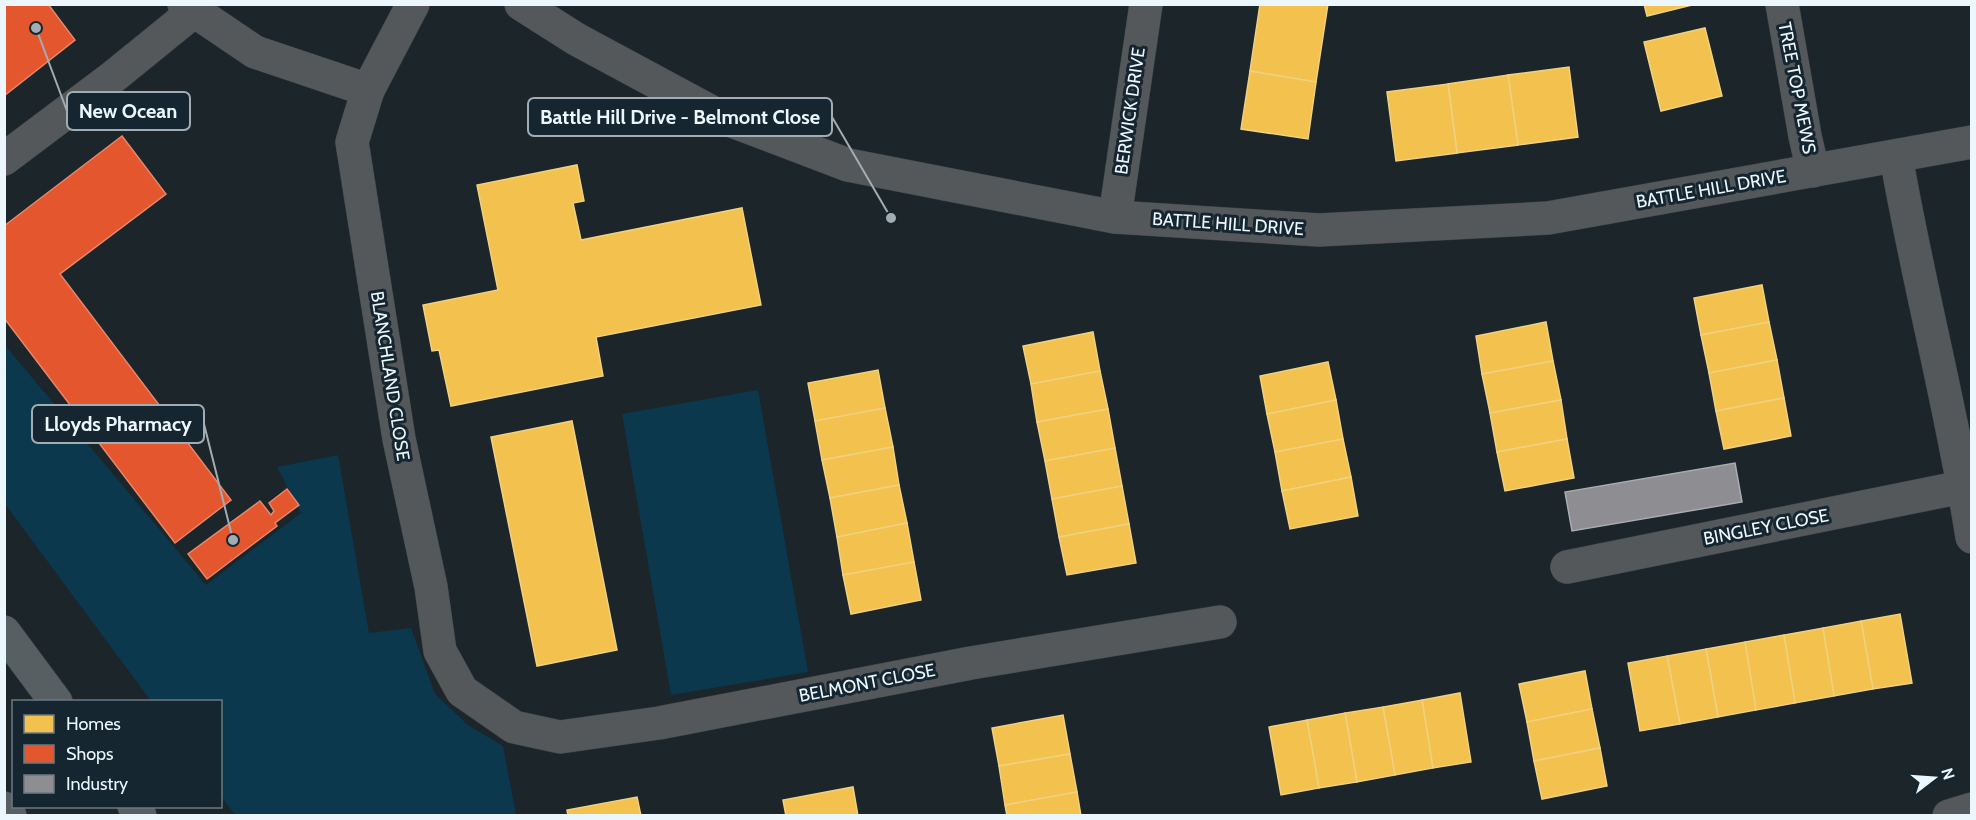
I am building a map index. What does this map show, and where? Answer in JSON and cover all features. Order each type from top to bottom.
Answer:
[{"type":"highway","points":[[4,632],[55,700]]},
{"type":"highway","points":[[4,808],[10,816]]},
{"type":"street","name":"BLANCHLAND CLOSE","points":[[413,4],[368,90],[352,142],[399,439],[430,587],[440,651],[462,690],[514,727]]},
{"type":"street","name":"BATTLE HILL DRIVE","points":[[521,4],[576,39],[719,116],[826,158],[848,165],[1115,217],[1319,230],[1548,218],[1971,142]]},
{"type":"street","name":"BERWICK DRIVE","points":[[1115,217],[1146,4]]},
{"type":"street","name":"TREE TOP MEWS","points":[[1782,4],[1813,171]]},
{"type":"street","points":[[4,159],[113,76],[189,8],[255,52],[368,90]]},
{"type":"street","points":[[1896,156],[1920,281],[1968,486],[1971,537]]},
{"type":"street","name":"BINGLEY CLOSE","points":[[1567,567],[1968,486]]},
{"type":"street","name":"BELMONT CLOSE","points":[[514,727],[560,736],[648,724],[971,663],[1220,622]]},
{"type":"street","points":[[1949,816],[1971,809]]},
{"type":"shaded area","points":[[4,344],[206,585],[301,513],[277,467],[338,455],[369,633],[411,628],[435,694],[468,725],[503,746],[516,815],[235,815],[222,797],[222,700],[150,700],[5,504]]},
{"type":"shaded area","points":[[758,390],[808,672],[671,695],[622,414]]},
{"type":"building: Homes","points":[[1260,4],[1328,4],[1316,82],[1250,71]]},
{"type":"building: Homes","points":[[1644,4],[1696,4],[1647,16]]},
{"type":"building: Homes","points":[[1705,28],[1722,96],[1661,111],[1644,42]]},
{"type":"building: Homes","points":[[1569,67],[1578,137],[1518,145],[1508,75]]},
{"type":"building: Homes","points":[[1250,71],[1316,82],[1308,139],[1241,129]]},
{"type":"building: Homes","points":[[1508,75],[1518,145],[1457,153],[1448,84]]},
{"type":"building: Homes","points":[[1448,84],[1457,153],[1396,161],[1387,92]]},
{"type":"building: Homes","points":[[577,165],[584,201],[573,203],[581,240],[742,208],[761,305],[596,337],[603,376],[451,406],[439,350],[432,351],[423,305],[498,290],[477,185]]},
{"type":"building: Homes","points":[[1762,285],[1769,322],[1701,335],[1694,298]]},
{"type":"building: Homes","points":[[1546,322],[1553,361],[1482,374],[1476,336]]},
{"type":"building: Homes","points":[[1769,322],[1777,360],[1709,373],[1701,335]]},
{"type":"building: Homes","points":[[1093,332],[1100,371],[1031,384],[1023,346]]},
{"type":"building: Homes","points":[[1777,360],[1784,398],[1716,411],[1709,373]]},
{"type":"building: Homes","points":[[1553,361],[1561,400],[1490,413],[1482,374]]},
{"type":"building: Homes","points":[[1328,362],[1336,400],[1267,414],[1260,376]]},
{"type":"building: Homes","points":[[878,370],[885,408],[815,421],[808,383]]},
{"type":"building: Homes","points":[[1100,371],[1108,409],[1037,422],[1031,384]]},
{"type":"building: Homes","points":[[1784,398],[1791,436],[1724,449],[1716,411]]},
{"type":"building: Homes","points":[[1336,400],[1343,439],[1275,452],[1267,414]]},
{"type":"building: Homes","points":[[1561,400],[1567,439],[1497,452],[1490,413]]},
{"type":"building: Homes","points":[[885,408],[893,447],[822,460],[815,421]]},
{"type":"building: Homes","points":[[1108,409],[1115,448],[1045,461],[1037,422]]},
{"type":"building: Homes","points":[[572,421],[617,650],[537,666],[491,437]]},
{"type":"building: Homes","points":[[1343,439],[1351,477],[1282,491],[1275,452]]},
{"type":"building: Homes","points":[[1567,439],[1574,478],[1505,491],[1497,452]]},
{"type":"building: Homes","points":[[893,447],[899,485],[830,498],[822,460]]},
{"type":"building: Homes","points":[[1115,448],[1122,486],[1052,499],[1045,461]]},
{"type":"building: Homes","points":[[1351,477],[1358,516],[1290,529],[1282,491]]},
{"type":"building: Homes","points":[[899,485],[907,523],[837,537],[830,498]]},
{"type":"building: Homes","points":[[1122,486],[1129,524],[1059,537],[1052,499]]},
{"type":"building: Homes","points":[[907,523],[914,562],[843,575],[837,537]]},
{"type":"building: Homes","points":[[1129,524],[1136,563],[1067,575],[1059,537]]},
{"type":"building: Homes","points":[[914,562],[921,600],[851,614],[843,575]]},
{"type":"building: Homes","points":[[1900,614],[1912,683],[1873,689],[1861,621]]},
{"type":"building: Homes","points":[[1861,621],[1873,689],[1834,696],[1823,628]]},
{"type":"building: Homes","points":[[1823,628],[1834,696],[1795,703],[1784,635]]},
{"type":"building: Homes","points":[[1784,635],[1795,703],[1756,710],[1745,642]]},
{"type":"building: Homes","points":[[1745,642],[1756,710],[1718,717],[1706,649]]},
{"type":"building: Homes","points":[[1706,649],[1718,717],[1680,724],[1667,656]]},
{"type":"building: Homes","points":[[1667,656],[1680,724],[1640,731],[1628,663]]},
{"type":"building: Homes","points":[[1585,671],[1592,709],[1527,722],[1519,684]]},
{"type":"building: Homes","points":[[1460,693],[1471,762],[1433,768],[1422,700]]},
{"type":"building: Homes","points":[[1422,700],[1433,768],[1395,775],[1383,707]]},
{"type":"building: Homes","points":[[1383,707],[1395,775],[1357,782],[1345,713]]},
{"type":"building: Homes","points":[[1592,709],[1600,748],[1534,761],[1527,722]]},
{"type":"building: Homes","points":[[1345,713],[1357,782],[1319,788],[1307,720]]},
{"type":"building: Homes","points":[[1063,715],[1070,754],[999,766],[992,728]]},
{"type":"building: Homes","points":[[1307,720],[1319,788],[1281,795],[1269,727]]},
{"type":"building: Homes","points":[[1600,748],[1607,786],[1542,799],[1534,761]]},
{"type":"building: Homes","points":[[1070,754],[1077,792],[1005,805],[999,766]]},
{"type":"building: Homes","points":[[853,787],[858,816],[786,816],[783,800]]},
{"type":"building: Homes","points":[[1077,792],[1081,816],[1007,816],[1005,805]]},
{"type":"building: Homes","points":[[637,797],[641,816],[568,816],[567,810]]},
{"type":"building: Shops","points":[[4,4],[48,4],[75,40],[4,96]]},
{"type":"building: Shops","points":[[122,136],[166,194],[60,274],[231,500],[175,543],[4,318],[4,226]]},
{"type":"building: Shops","points":[[287,489],[299,505],[275,523],[277,526],[207,579],[188,554],[260,501],[271,515],[274,511],[269,503]]},
{"type":"building: Industry","points":[[1735,463],[1742,502],[1572,531],[1565,492]]},
{"type":"place","name":"New Ocean","points":[[36,28]]},
{"type":"place","name":"Battle Hill Drive - Belmont Close","points":[[891,218]]},
{"type":"place","name":"Lloyds Pharmacy","points":[[233,540]]}]
